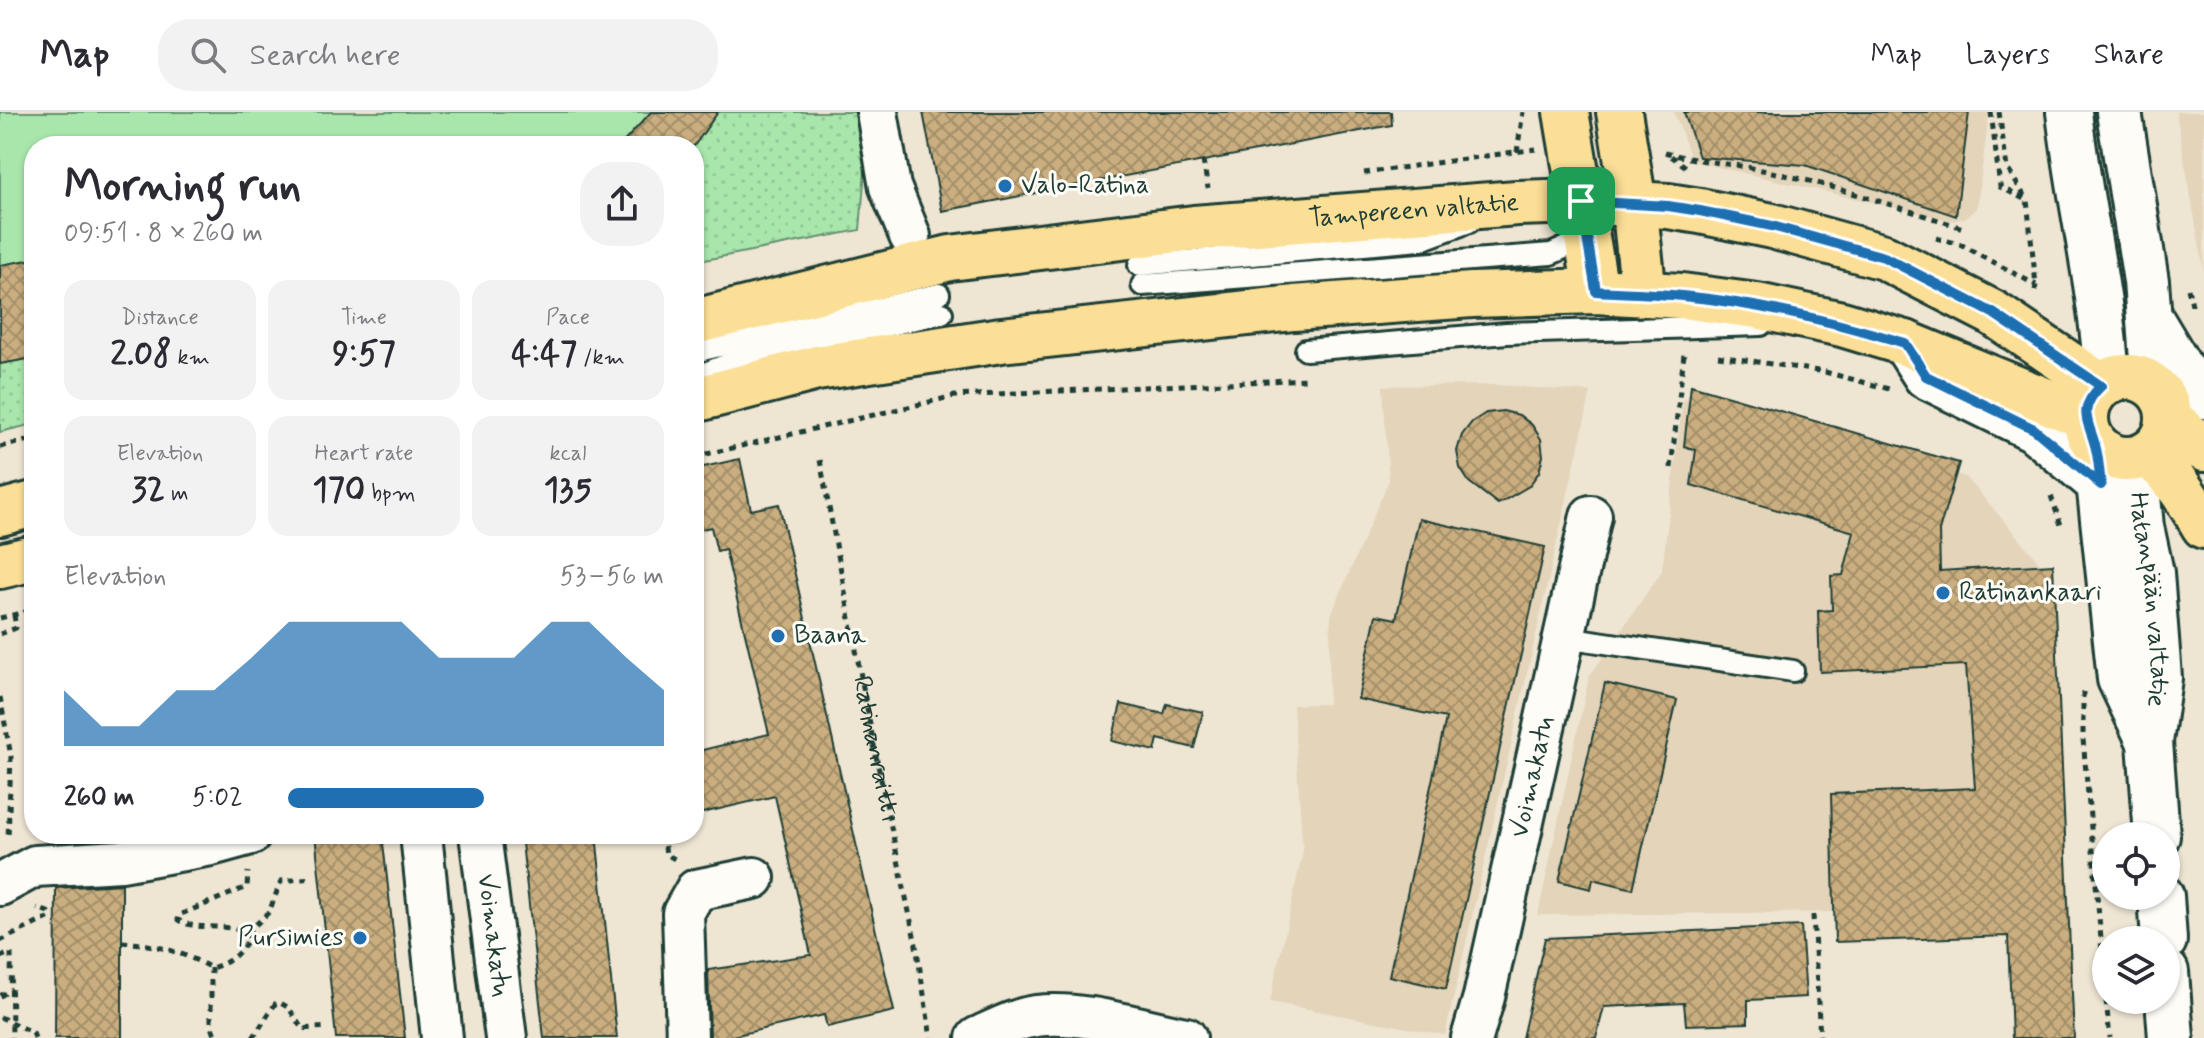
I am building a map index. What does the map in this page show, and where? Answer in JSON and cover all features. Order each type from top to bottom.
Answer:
[{"type":"main road","points":[[1566,112],[1603,210],[1644,294]]},
{"type":"main road","points":[[1596,291],[1603,210],[1647,154],[1619,112]]},
{"type":"main road","name":"Hatanpään valtatie","points":[[2069,112],[2076,176],[2105,337],[2098,422],[2120,679],[2150,742]]},
{"type":"main road","name":"Hatanpään valtatie","points":[[2119,112],[2163,422],[2137,487],[2141,527],[2151,573],[2159,678],[2150,742],[2156,822]]},
{"type":"main road","name":"Tampereen valtatie","points":[[704,320],[950,258],[1194,228],[1517,203],[1603,210],[1668,206],[1743,220],[1884,257],[1993,313],[2098,422]]},
{"type":"main road","points":[[704,397],[817,368],[1017,338],[1342,304],[1596,291],[1682,296],[1757,306],[1842,324],[1905,343],[2098,422]]},
{"type":"main road","points":[[1905,343],[1926,376],[2034,429],[2098,422]]},
{"type":"main road","points":[[2163,422],[2119,458],[2106,453],[2098,422],[2121,377],[2135,377],[2163,422],[2204,449]]},
{"type":"main road","points":[[2163,422],[2162,466],[2180,487],[2204,526]]},
{"type":"main road","points":[[0,513],[24,507]]},
{"type":"main road","points":[[0,566],[24,560]]},
{"type":"main road","points":[[2169,1014],[2171,1038]]},
{"type":"street","points":[[877,112],[890,187],[910,236]]},
{"type":"street","name":"Voimakatu","points":[[1472,1038],[1484,997],[1591,516]]},
{"type":"street","points":[[4,883],[35,866],[121,861],[197,844]]},
{"type":"street","points":[[422,844],[442,1038]]},
{"type":"street","name":"Voimakatu","points":[[481,844],[506,1038]]},
{"type":"street","points":[[687,1038],[683,913],[696,890],[754,878]]},
{"type":"street","points":[[977,1038],[1016,1021],[1054,1015],[1074,1016],[1186,1038]]},
{"type":"lane","points":[[1517,203],[1420,240],[1140,275],[1551,254],[1571,245],[1603,210]]},
{"type":"lane","points":[[704,350],[941,303],[744,358],[704,373]]},
{"type":"lane","points":[[1306,350],[1507,333],[1842,324]]},
{"type":"lane","points":[[1565,637],[1793,671]]},
{"type":"path","points":[[1517,152],[1523,112]]},
{"type":"path","points":[[1991,112],[2000,187],[2027,200]]},
{"type":"path","points":[[1999,112],[2007,168],[2027,200],[2036,285]]},
{"type":"path","points":[[1647,154],[1759,169],[1832,187],[1963,228]]},
{"type":"path","points":[[1203,161],[1210,194]]},
{"type":"path","points":[[2187,280],[2194,313]]},
{"type":"path","points":[[1669,353],[1696,354]]},
{"type":"path","points":[[1671,468],[1684,353]]},
{"type":"path","points":[[1708,355],[1773,362],[1825,372],[1895,391]]},
{"type":"path","points":[[704,455],[955,396],[1315,379]]},
{"type":"path","points":[[0,447],[24,441]]},
{"type":"path","name":"Ratinanraitti","points":[[820,460],[876,756],[916,945],[931,1038]]},
{"type":"path","points":[[2048,487],[2063,531]]},
{"type":"path","points":[[0,618],[24,612]]},
{"type":"path","points":[[0,634],[16,628],[14,615]]},
{"type":"path","points":[[2082,687],[2083,739],[2100,926]]},
{"type":"path","points":[[0,697],[11,756],[4,883]]},
{"type":"path","points":[[231,844],[247,887],[179,915],[178,920],[185,925],[230,928],[247,933]]},
{"type":"path","points":[[247,933],[269,912],[281,881],[312,878]]},
{"type":"path","points":[[0,941],[50,917],[48,912]]},
{"type":"path","points":[[1813,915],[1820,1038]]},
{"type":"path","points":[[211,968],[235,956],[249,938],[247,933]]},
{"type":"path","points":[[122,942],[186,953],[211,968]]},
{"type":"path","points":[[0,957],[11,953],[12,1038]]},
{"type":"path","points":[[211,968],[211,1024],[216,1038]]},
{"type":"path","points":[[0,996],[12,989]]},
{"type":"path","points":[[253,1038],[279,1002],[289,1008],[302,1029],[328,1027]]},
{"type":"path","points":[[2108,1014],[2110,1038]]},
{"type":"path","points":[[0,1017],[33,1033],[35,1038]]},
{"type":"shaded area","points":[[1674,112],[1989,112],[1977,208],[1967,217],[1953,221],[1692,161]]},
{"type":"shaded area","points":[[2176,112],[2204,112],[2204,271]]},
{"type":"shaded area","points":[[1496,385],[1591,392],[1445,1035],[1270,1002],[1303,851],[1293,705],[1328,704],[1331,615],[1389,480],[1383,386]]},
{"type":"shaded area","points":[[1683,399],[1966,477],[2052,577],[2071,933],[1835,942],[1834,912],[1538,915],[1589,677],[1662,571]]},
{"type":"green space","points":[[0,112],[867,112],[869,121],[860,230],[704,260],[704,136],[24,136],[24,426],[0,432]]},
{"type":"green space","points":[[0,112],[718,112],[700,136],[24,136],[24,359],[0,363]]},
{"type":"building","points":[[651,112],[718,112],[701,136],[629,136]]},
{"type":"building","name":"Valo-Ratina","points":[[923,112],[1391,112],[1392,125],[942,211]]},
{"type":"building","points":[[1684,112],[1969,112],[1956,216],[1805,165],[1699,157]]},
{"type":"building","points":[[24,261],[24,360],[0,364],[0,265]]},
{"type":"building","points":[[1691,385],[1959,463],[1939,531],[1940,571],[2053,564],[2074,1038],[2012,1038],[2008,936],[1835,942],[1831,794],[1975,788],[1966,665],[1820,672],[1818,611],[1832,610],[1831,576],[1843,575],[1854,532],[1691,485],[1696,450],[1684,446]]},
{"type":"building","points":[[1503,411],[1519,415],[1532,425],[1541,439],[1543,456],[1539,472],[1529,486],[1498,504],[1469,482],[1460,468],[1457,451],[1462,435],[1472,422],[1486,413]]},
{"type":"building","points":[[740,459],[751,510],[779,504],[894,1011],[827,1027],[824,1015],[724,1038],[710,1038],[708,970],[811,955],[775,796],[704,813],[704,750],[769,734],[725,549],[717,551],[711,527],[704,529],[704,467]]},
{"type":"building","points":[[1419,519],[1545,547],[1446,989],[1389,976],[1446,718],[1358,699],[1376,615],[1396,619]]},
{"type":"building","points":[[1605,683],[1677,700],[1633,889],[1593,879],[1591,889],[1559,881]]},
{"type":"building","points":[[1121,704],[1164,714],[1167,704],[1203,712],[1194,748],[1158,739],[1155,751],[1112,741]]},
{"type":"building","name":"Pursimies","points":[[316,844],[383,844],[405,1038],[336,1038]]},
{"type":"building","points":[[522,844],[597,844],[617,1038],[544,1038]]},
{"type":"building","points":[[122,884],[122,1038],[55,1038],[56,888]]},
{"type":"building","points":[[1801,926],[1806,997],[1748,1000],[1748,1023],[1686,1025],[1684,1003],[1604,1007],[1596,1038],[1522,1038],[1545,938]]},
{"type":"place","name":"Valo-Ratina","points":[[1005,186]]},
{"type":"place","name":"Ratinankaari","points":[[1943,593]]},
{"type":"place","name":"Baana","points":[[778,636]]},
{"type":"place","name":"Pursimies","points":[[360,938]]},
{"type":"route","points":[[1581,201],[1668,206],[1772,226],[1884,257],[1993,313],[2101,386],[2089,403],[2086,417],[2088,431],[2095,444],[2101,485],[2034,429],[1926,376],[1905,343],[1842,324],[1757,306],[1682,296],[1596,291],[1581,201]]}]
